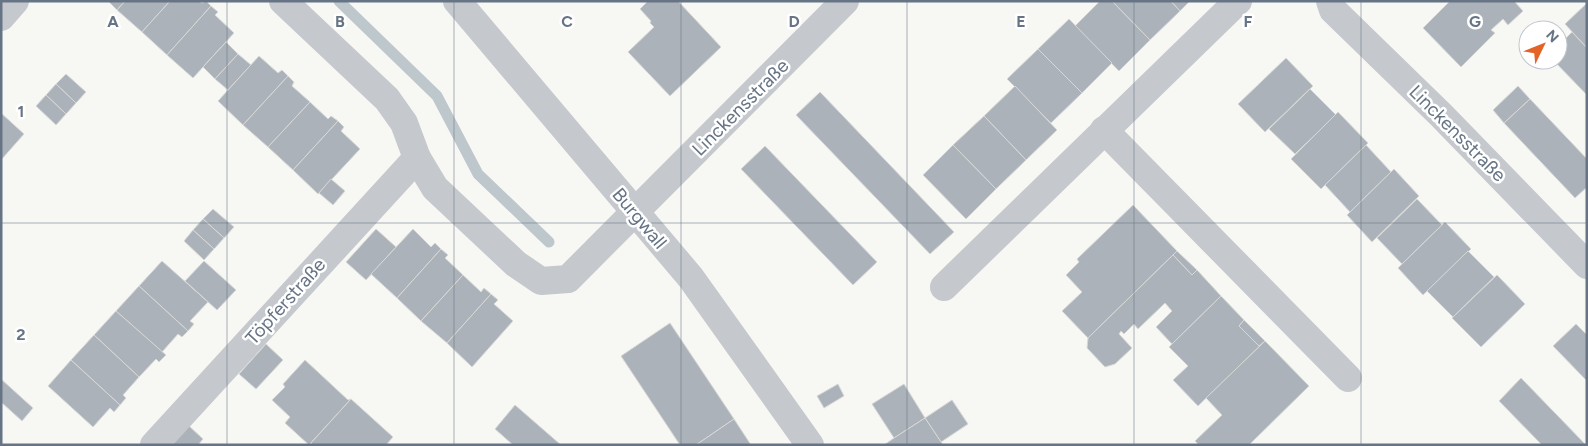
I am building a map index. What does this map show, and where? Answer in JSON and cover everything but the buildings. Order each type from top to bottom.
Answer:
[{"type":"street","points":[[1,17],[15,1]]},
{"type":"street","points":[[283,1],[387,98],[404,123],[417,158],[435,188],[516,264],[542,281],[568,280],[635,212]]},
{"type":"street","name":"Burgwall","points":[[457,1],[691,278],[810,445]]},
{"type":"street","name":"Linckensstraße","points":[[635,212],[844,1]]},
{"type":"street","points":[[944,287],[1238,1]]},
{"type":"street","name":"Linckensstraße","points":[[1330,1],[1333,10],[1441,115],[1587,265]]},
{"type":"street","points":[[1104,130],[1348,378]]},
{"type":"street","name":"Töpferstraße","points":[[154,445],[417,158]]},
{"type":"waterway","points":[[339,1],[437,96],[478,174],[549,242]]}]
